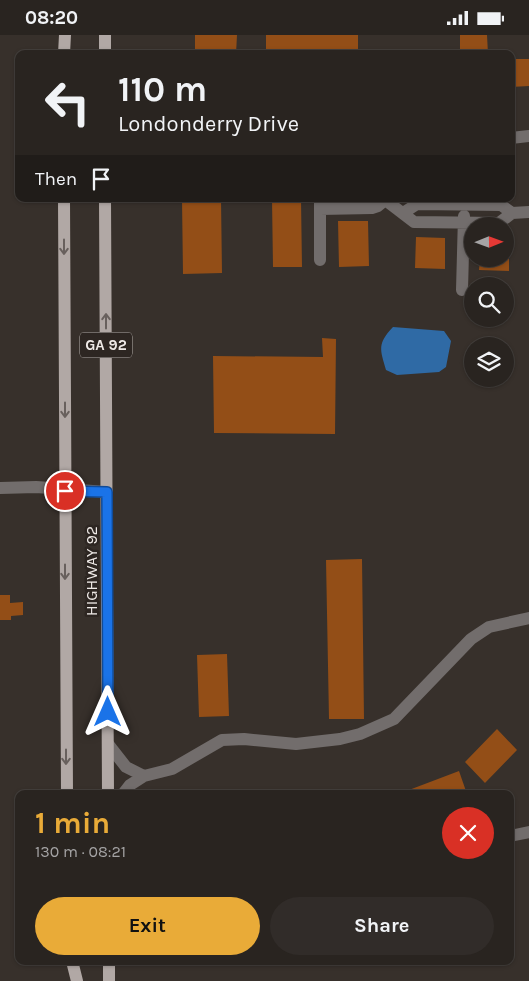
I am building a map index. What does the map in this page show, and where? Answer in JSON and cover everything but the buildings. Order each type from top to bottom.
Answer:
[{"type":"main road","points":[[64,35],[64,50]]},
{"type":"main road","points":[[105,35],[105,50]]},
{"type":"main road","name":"HIGHWAY 92","points":[[64,202],[66,790]]},
{"type":"main road","name":"HIGHWAY 92","points":[[105,202],[108,790]]},
{"type":"main road","points":[[68,965],[68,981]]},
{"type":"main road","points":[[73,965],[77,981]]},
{"type":"street","points":[[515,138],[529,136]]},
{"type":"street","points":[[320,260],[320,204],[372,208],[382,202]]},
{"type":"street","points":[[387,202],[414,222],[464,223],[462,290]]},
{"type":"street","points":[[403,213],[417,204],[464,202],[500,205],[512,213]]},
{"type":"street","points":[[464,202],[464,217]]},
{"type":"street","points":[[507,217],[512,213],[529,212]]},
{"type":"street","points":[[0,488],[36,487],[65,491],[107,492]]},
{"type":"street","points":[[126,790],[130,785],[144,777],[172,769],[222,740],[244,739],[296,744],[340,739],[360,734],[394,719],[470,639],[489,627],[529,618]]},
{"type":"street","points":[[108,744],[126,767],[144,777]]},
{"type":"street","points":[[514,835],[529,832]]},
{"type":"water","points":[[393,327],[444,331],[451,341],[446,367],[439,372],[397,375],[386,370],[381,347],[384,338]]},
{"type":"route","points":[[65,491],[107,492],[108,712]]}]
